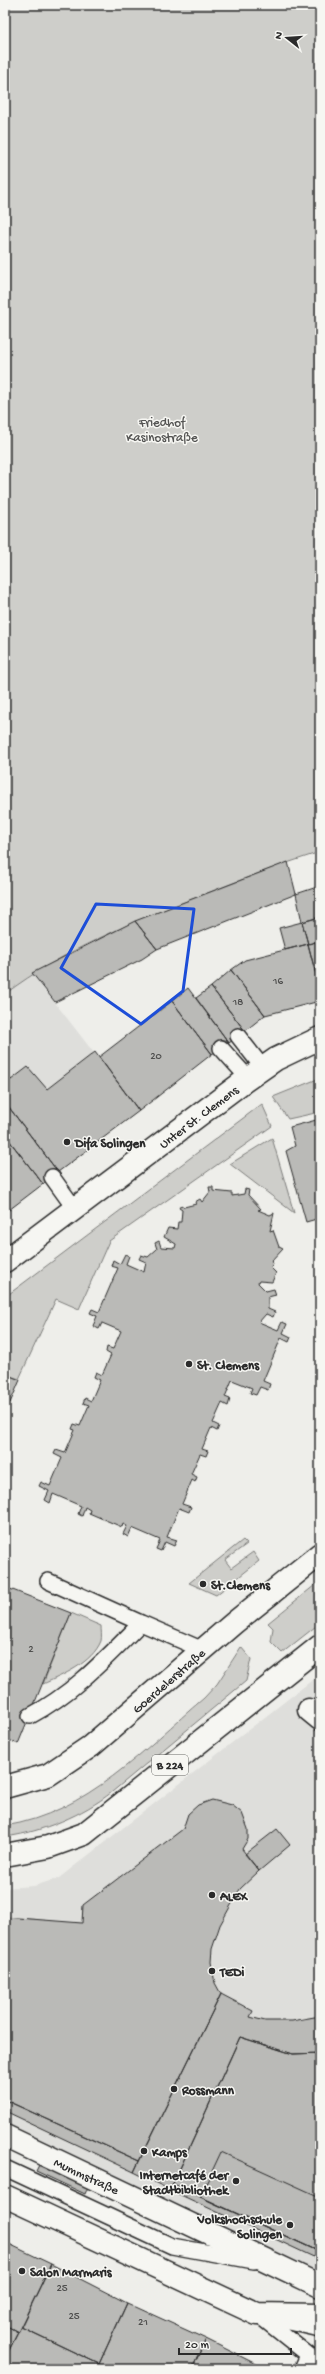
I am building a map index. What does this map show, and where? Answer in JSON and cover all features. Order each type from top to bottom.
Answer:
[{"type":"street","name":"Unter St. Clemens","points":[[5,1261],[256,1073],[276,1059],[320,1038]]},
{"type":"street","name":"Goerdelerstraße","points":[[5,1787],[48,1775],[91,1746],[203,1650],[320,1554]]},
{"type":"street","name":"B 224","points":[[5,1855],[48,1847],[84,1834],[320,1646]]},
{"type":"street","name":"Mummstraße","points":[[5,2136],[320,2286]]},
{"type":"street","points":[[5,2196],[256,2314],[320,2315]]},
{"type":"lane","points":[[238,1036],[256,1073]]},
{"type":"lane","points":[[221,1048],[256,1073]]},
{"type":"lane","points":[[52,1177],[75,1209]]},
{"type":"lane","points":[[48,1581],[203,1650]]},
{"type":"lane","points":[[30,1716],[62,1698],[78,1685],[141,1623]]},
{"type":"lane","points":[[5,2168],[172,2246],[273,2264]]},
{"type":"lane","points":[[256,2314],[320,2329]]},
{"type":"lane","points":[[256,2314],[314,2360],[302,2369]]},
{"type":"highlighted area","points":[[96,904],[194,909],[183,991],[141,1024],[61,968]]},
{"type":"shaded area","points":[[32,973],[139,1111],[58,1172],[5,1102],[5,994]]},
{"type":"shaded area","points":[[320,1674],[320,2272],[275,2253],[5,2128],[5,1888],[34,1886],[59,1878]]},
{"type":"green space","name":"Friedhof Kasinostraße","points":[[5,5],[320,5],[320,852],[245,878],[99,938],[27,978],[5,994]]},
{"type":"green space","points":[[320,1078],[320,1112],[288,1119],[273,1097]]},
{"type":"green space","points":[[262,1104],[272,1126],[109,1241],[79,1309],[56,1299],[19,1379],[5,1374],[5,1297]]},
{"type":"green space","points":[[272,1138],[294,1213],[230,1164]]},
{"type":"green space","points":[[243,1540],[247,1544],[225,1560],[231,1568],[253,1552],[259,1561],[216,1595],[189,1583]]},
{"type":"green space","points":[[320,1581],[320,1623],[282,1653],[271,1642],[273,1628],[268,1623]]},
{"type":"green space","points":[[71,1613],[101,1626],[101,1641],[97,1649],[84,1662],[68,1672],[43,1684]]},
{"type":"green space","points":[[241,1647],[251,1659],[246,1681],[112,1792],[88,1808],[62,1821],[19,1835],[5,1837],[5,1826],[35,1819],[62,1808],[113,1776],[204,1698],[217,1684]]},
{"type":"building","points":[[288,862],[296,894],[157,949],[135,921]]},
{"type":"building","points":[[320,886],[320,917],[302,922],[296,894]]},
{"type":"building","points":[[320,917],[320,941],[308,944],[302,922]]},
{"type":"building","points":[[135,921],[157,949],[142,959],[55,1002],[32,973]]},
{"type":"building","points":[[302,922],[308,944],[285,950],[279,928]]},
{"type":"building","points":[[320,941],[320,990],[308,944]]},
{"type":"building","points":[[308,944],[320,990],[320,1001],[265,1015],[231,970],[245,960]]},
{"type":"building","points":[[231,970],[265,1015],[245,1031],[211,987]]},
{"type":"building","points":[[211,987],[245,1031],[229,1043],[196,998]]},
{"type":"building","points":[[188,988],[229,1043],[212,1054],[172,1001]]},
{"type":"building","points":[[172,1001],[212,1054],[139,1111],[99,1057]]},
{"type":"building","name":"Difa Solingen","points":[[95,1052],[139,1111],[58,1172],[5,1102],[5,1079],[8,1076],[11,1080],[28,1067],[47,1089]]},
{"type":"building","points":[[5,1102],[58,1172],[43,1184],[5,1135]]},
{"type":"building","points":[[320,1119],[320,1218],[306,1222],[286,1151],[295,1146],[290,1127]]},
{"type":"building","points":[[5,1135],[43,1184],[5,1213]]},
{"type":"building","name":"St. Clemens","points":[[209,1187],[213,1187],[213,1191],[232,1193],[232,1196],[244,1194],[245,1189],[249,1190],[248,1195],[261,1209],[258,1210],[270,1215],[274,1213],[270,1231],[273,1230],[279,1247],[283,1249],[271,1262],[273,1263],[271,1268],[276,1273],[272,1282],[259,1281],[258,1283],[266,1291],[274,1289],[276,1295],[268,1297],[268,1309],[275,1312],[273,1317],[266,1314],[259,1322],[278,1330],[282,1322],[287,1324],[283,1333],[291,1337],[289,1342],[281,1338],[263,1381],[270,1384],[268,1390],[260,1387],[256,1395],[250,1393],[252,1388],[232,1380],[225,1397],[230,1399],[228,1406],[222,1403],[213,1423],[219,1426],[217,1431],[211,1428],[202,1449],[208,1451],[206,1456],[200,1454],[191,1474],[197,1477],[195,1482],[192,1480],[182,1504],[191,1507],[189,1512],[179,1508],[167,1537],[177,1540],[174,1546],[165,1542],[161,1551],[156,1549],[160,1540],[132,1528],[128,1537],[123,1534],[127,1526],[123,1524],[122,1527],[89,1513],[90,1510],[85,1507],[82,1516],[78,1514],[81,1506],[53,1494],[50,1503],[45,1500],[49,1491],[39,1486],[41,1482],[50,1486],[62,1458],[54,1454],[56,1450],[65,1453],[75,1430],[72,1429],[74,1424],[80,1426],[89,1405],[83,1403],[85,1398],[91,1401],[100,1380],[94,1377],[96,1372],[102,1375],[111,1355],[106,1352],[107,1347],[113,1349],[121,1331],[102,1323],[99,1329],[93,1326],[97,1316],[90,1313],[92,1309],[99,1312],[118,1268],[111,1266],[113,1260],[120,1264],[125,1254],[129,1256],[126,1264],[144,1272],[146,1262],[139,1259],[141,1255],[148,1257],[157,1249],[155,1243],[159,1241],[161,1247],[175,1248],[176,1244],[164,1237],[168,1228],[177,1229],[178,1222],[181,1222],[182,1210],[179,1208],[181,1205],[184,1207],[196,1204],[195,1202],[200,1199],[202,1202],[210,1192]]},
{"type":"building","points":[[5,1374],[20,1380],[10,1403],[5,1401]]},
{"type":"building","points":[[5,1587],[71,1613],[18,1744],[5,1738]]},
{"type":"building","points":[[212,1800],[232,1805],[242,1813],[248,1829],[248,1839],[242,1849],[259,1871],[240,1889],[220,1925],[212,1949],[211,1962],[215,1983],[221,1994],[139,2161],[5,2100],[5,1917],[82,1923],[83,1905],[183,1829],[188,1814],[198,1805]]},
{"type":"building","points":[[277,1829],[290,1845],[259,1871],[245,1854]]},
{"type":"building","points":[[221,1994],[253,2011],[250,2017],[265,2021],[292,2021],[320,2016],[320,2053],[293,2054],[240,2037],[170,2190],[134,2172]]},
{"type":"building","points":[[240,2037],[293,2054],[320,2053],[320,2252],[173,2184]]},
{"type":"building","points":[[5,2100],[139,2161],[134,2172],[5,2111]]},
{"type":"building","name":"Volkshochschule Solingen","points":[[221,2152],[320,2197],[320,2252],[200,2197]]},
{"type":"building","points":[[39,2165],[88,2187],[85,2194],[36,2171]]},
{"type":"building","points":[[173,2184],[320,2252],[320,2260],[170,2190]]},
{"type":"building","points":[[5,2242],[51,2264],[18,2332],[5,2325]]},
{"type":"building","points":[[51,2264],[127,2303],[99,2364],[21,2327]]},
{"type":"building","points":[[127,2303],[206,2339],[192,2369],[108,2369],[99,2364]]},
{"type":"building","points":[[5,2325],[18,2332],[5,2358]]},
{"type":"building","points":[[21,2327],[99,2364],[96,2369],[5,2369],[5,2358]]},
{"type":"building","points":[[206,2339],[266,2369],[192,2369]]},
{"type":"place","name":"Difa Solingen","points":[[67,1142]]},
{"type":"place","name":"St. Clemens","points":[[189,1364]]},
{"type":"place","name":"St.Clemens","points":[[203,1584]]},
{"type":"place","name":"ALEX","points":[[212,1895]]},
{"type":"place","name":"TEDi","points":[[212,1971]]},
{"type":"place","name":"Rossmann","points":[[174,2089]]},
{"type":"place","name":"Kamps","points":[[144,2151]]},
{"type":"place","name":"Internetcafé der Stadtbibliothek","points":[[236,2181]]},
{"type":"place","name":"Volkshochschule Solingen","points":[[290,2225]]},
{"type":"place","name":"Salon Marmaris","points":[[22,2271]]}]
